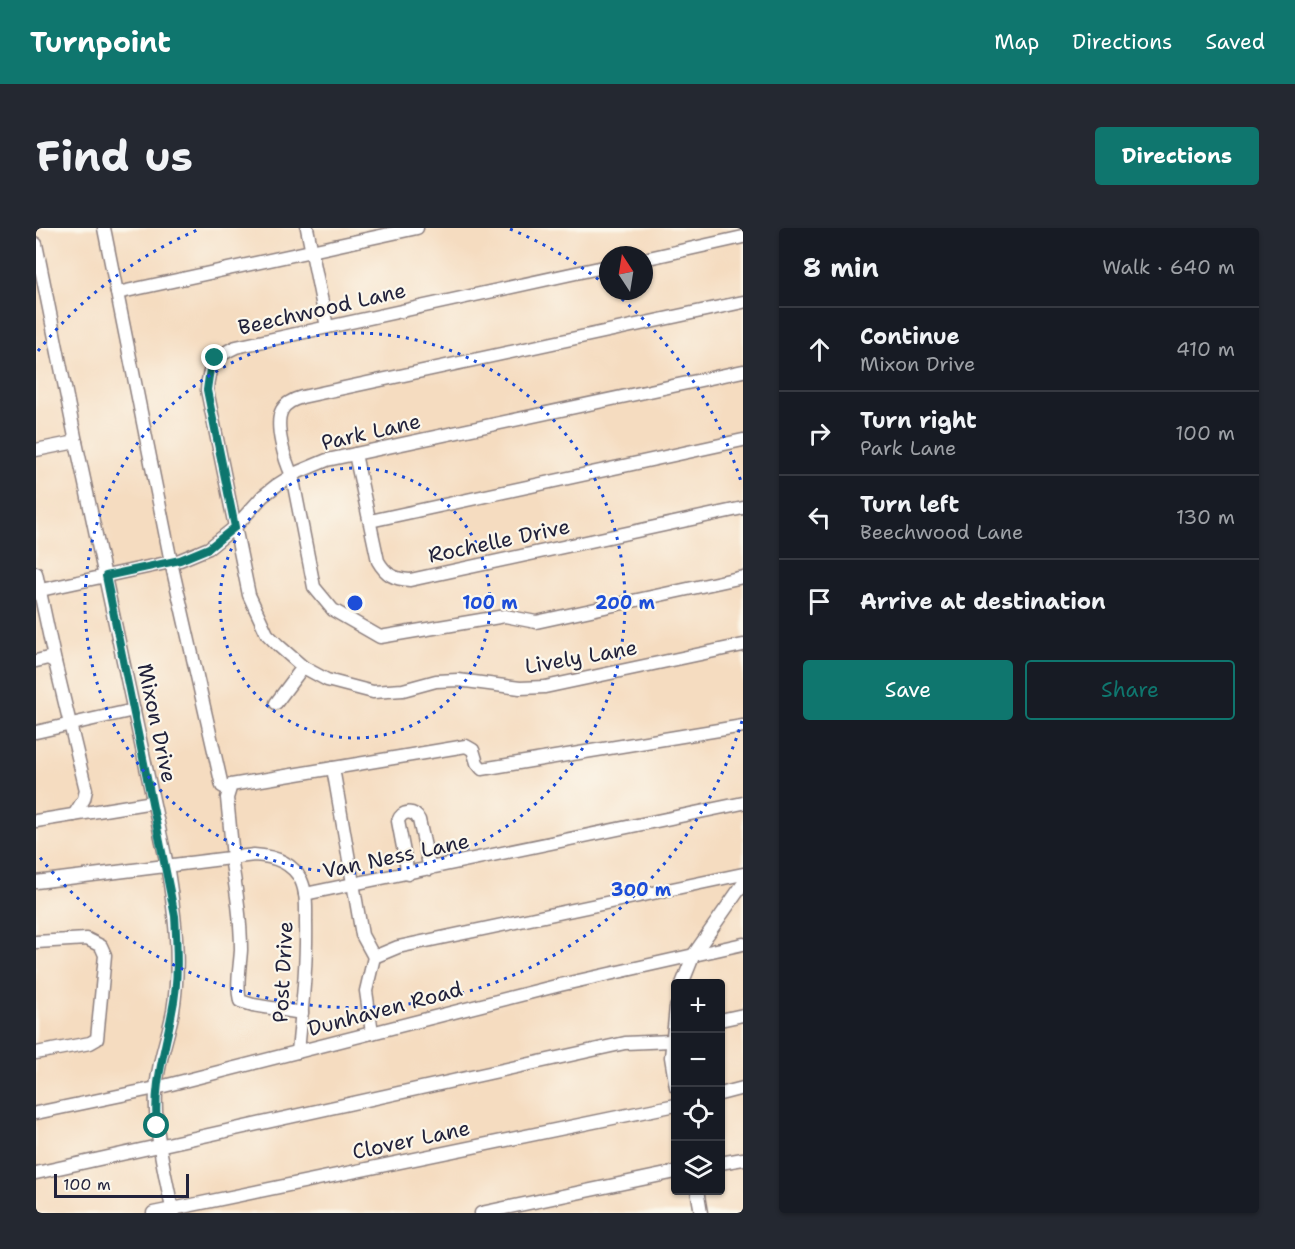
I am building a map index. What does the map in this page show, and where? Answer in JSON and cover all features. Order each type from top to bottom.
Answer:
[{"type":"street","points":[[104,228],[171,562],[222,786],[228,790]]},
{"type":"street","points":[[307,228],[327,327]]},
{"type":"street","points":[[117,293],[417,228]]},
{"type":"street","points":[[653,257],[743,237]]},
{"type":"street","name":"Mixon Drive","points":[[36,244],[175,916],[178,954],[176,986],[156,1088],[155,1108],[173,1211]]},
{"type":"street","name":"Beechwood Lane","points":[[235,527],[207,390],[210,369],[215,358],[236,347],[599,268]]},
{"type":"street","points":[[743,302],[316,394],[291,401],[282,410],[279,421],[314,587],[333,610],[380,638],[505,616],[536,622],[743,577]]},
{"type":"street","points":[[36,309],[49,306]]},
{"type":"street","name":"Park Lane","points":[[38,591],[171,562],[209,548],[235,527],[263,496],[292,475],[327,460],[743,371]]},
{"type":"street","points":[[370,521],[743,440]]},
{"type":"street","points":[[36,450],[76,442]]},
{"type":"street","name":"Rochelle Drive","points":[[356,454],[378,561],[385,573],[397,579],[410,580],[743,508]]},
{"type":"street","name":"Lively Lane","points":[[235,527],[249,594],[267,634],[303,667],[327,680],[348,687],[373,692],[403,690],[436,681],[458,680],[520,688],[545,687],[743,645]]},
{"type":"street","points":[[36,573],[38,591],[86,790],[84,800],[74,815]]},
{"type":"street","points":[[36,661],[48,658],[55,662]]},
{"type":"street","points":[[276,703],[303,667]]},
{"type":"street","points":[[36,732],[134,710]]},
{"type":"street","points":[[302,1014],[240,1001],[238,993],[241,949],[238,900],[227,798],[231,785],[466,746],[473,750],[477,763],[482,769],[743,726]]},
{"type":"street","points":[[333,768],[362,935],[374,957],[366,991],[372,1033]]},
{"type":"street","points":[[36,821],[153,802]]},
{"type":"street","name":"Van Ness Lane","points":[[36,882],[267,855],[292,868],[300,879],[305,894],[743,803]]},
{"type":"street","points":[[408,874],[398,825],[399,818],[404,813],[415,814],[419,820],[430,869]]},
{"type":"street","points":[[374,957],[398,947],[743,873]]},
{"type":"street","points":[[684,979],[694,954],[743,884]]},
{"type":"street","name":"Post Drive","points":[[298,1052],[307,960],[305,894]]},
{"type":"street","points":[[36,942],[87,939],[101,946],[105,955],[97,1040],[36,1053]]},
{"type":"street","name":"Dunhaven Road","points":[[38,1112],[156,1088],[560,985],[743,944]]},
{"type":"street","points":[[725,1019],[743,1015]]},
{"type":"street","points":[[36,1173],[671,1033]]},
{"type":"street","points":[[725,1093],[743,1088]]},
{"type":"street","points":[[36,1099],[38,1112]]},
{"type":"street","name":"Clover Lane","points":[[153,1213],[173,1211],[671,1106]]},
{"type":"street","points":[[725,1162],[743,1159]]},
{"type":"street","points":[[481,1213],[671,1173]]},
{"type":"street","points":[[698,1195],[701,1213]]},
{"type":"route","points":[[157,1126],[156,1088],[176,986],[178,954],[175,916],[106,576],[180,560],[209,548],[235,527],[207,390],[207,380],[215,358]]}]
